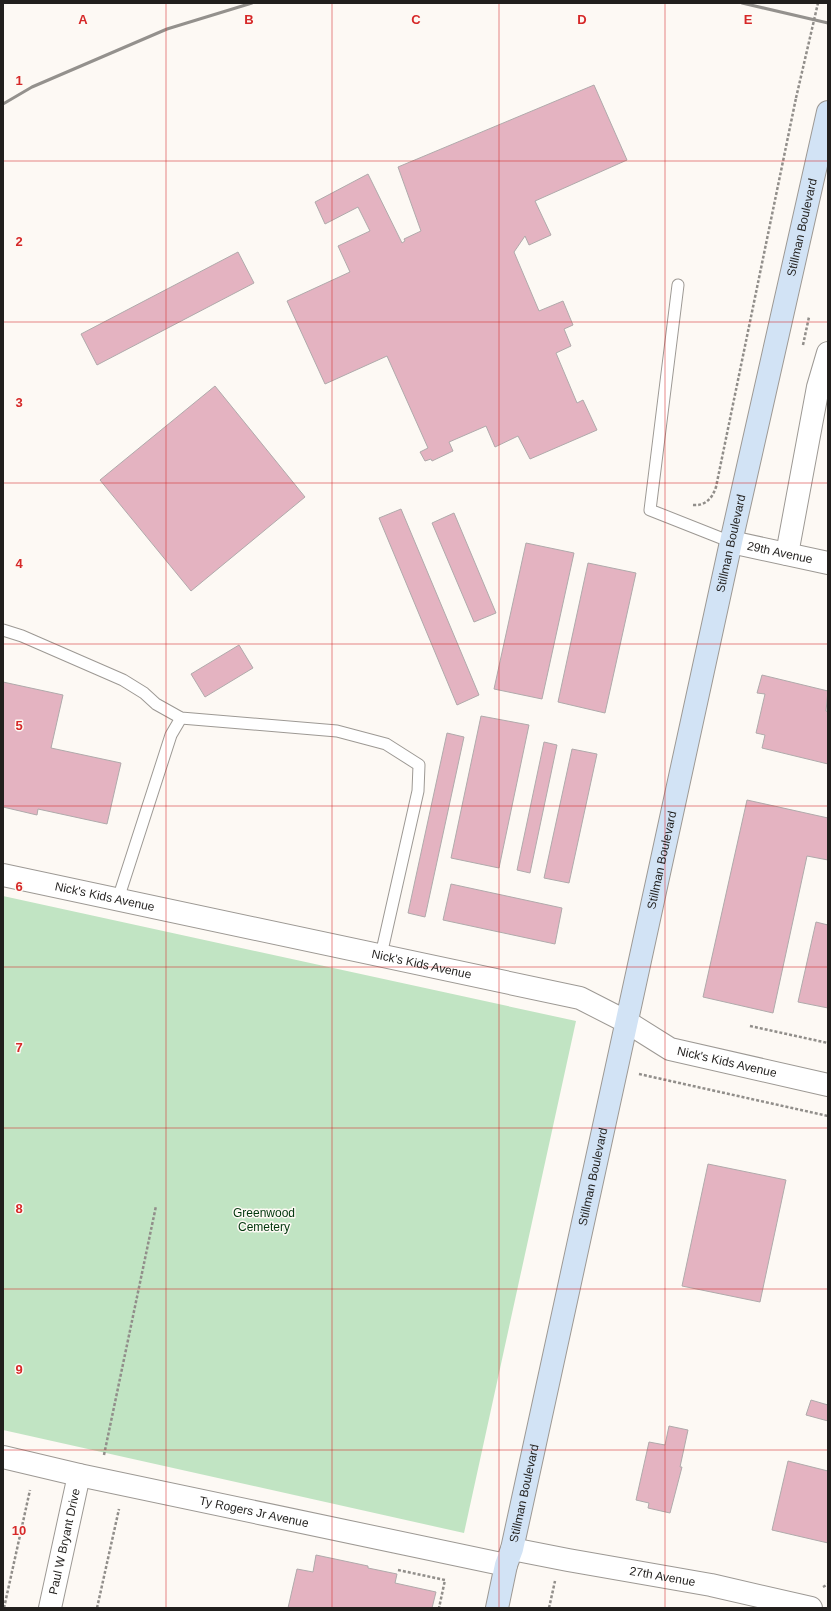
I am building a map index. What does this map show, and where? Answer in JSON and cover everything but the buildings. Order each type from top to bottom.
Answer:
[{"type":"main road","name":"Stillman Boulevard","points":[[497,1608],[617,1069],[731,542],[828,112]]},
{"type":"street","points":[[787,554],[818,387],[828,353]]},
{"type":"street","name":"29th Avenue","points":[[731,542],[828,563]]},
{"type":"street","name":"Nick's Kids Avenue","points":[[3,876],[580,998],[627,1022],[670,1049],[828,1086]]},
{"type":"street","name":"Ty Rogers Jr Avenue","points":[[3,1457],[89,1477],[509,1557]]},
{"type":"street","name":"Paul W Bryant Drive","points":[[50,1608],[89,1477]]},
{"type":"street","name":"27th Avenue","points":[[509,1557],[568,1560],[711,1585],[811,1608]]},
{"type":"lane","points":[[678,285],[650,510],[731,542]]},
{"type":"lane","points":[[3,630],[22,636],[123,680],[144,693],[156,704],[181,718],[337,731],[386,744],[419,765],[418,791],[381,956]]},
{"type":"lane","points":[[118,900],[171,735],[181,718]]},
{"type":"path","points":[[685,524],[690,505],[699,506],[704,504],[713,495],[716,487],[796,98],[818,3]]},
{"type":"path","points":[[750,1026],[828,1043]]},
{"type":"path","points":[[617,1069],[828,1116]]},
{"type":"path","points":[[89,1477],[156,1206]]},
{"type":"path","points":[[4,1608],[30,1490]]},
{"type":"path","points":[[97,1608],[119,1509]]},
{"type":"path","points":[[440,1608],[445,1580]]},
{"type":"green space","name":"Greenwood Cemetery","points":[[3,896],[576,1021],[464,1533],[3,1430]]},
{"type":"railway","points":[[3,104],[32,87],[167,29],[252,3]]},
{"type":"railway","points":[[742,3],[828,23]]}]
